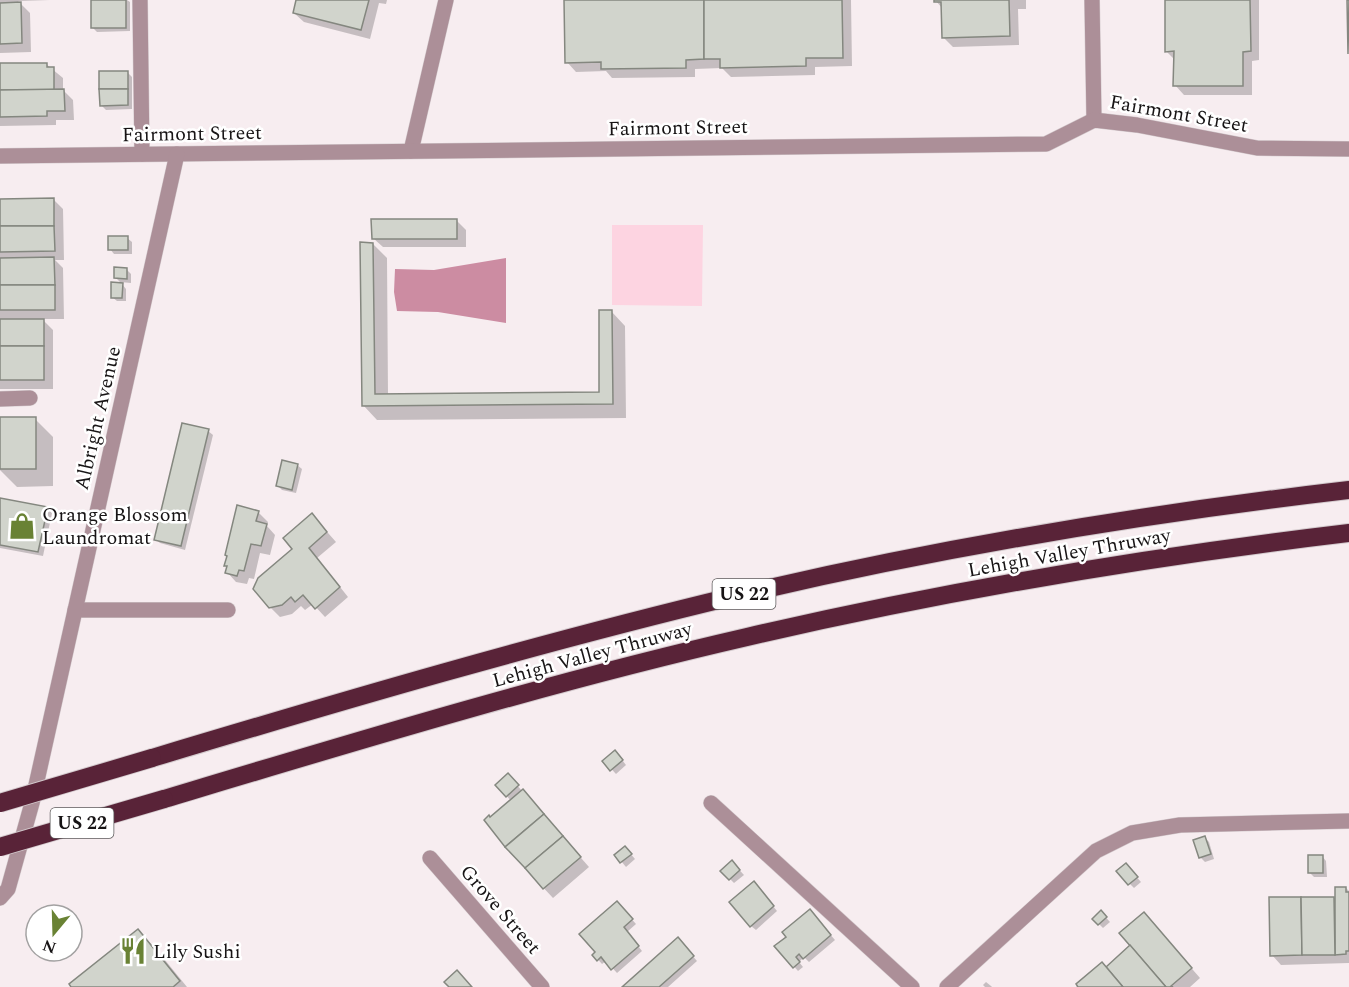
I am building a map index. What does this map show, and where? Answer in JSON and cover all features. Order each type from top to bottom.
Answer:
[{"type":"highway","name":"Lehigh Valley Thruway","points":[[0,803],[512,653],[738,596],[911,558],[1085,527],[1260,500],[1349,490]]},
{"type":"highway","name":"Lehigh Valley Thruway","points":[[0,847],[415,724],[578,679],[747,637],[919,600],[1092,569],[1349,533]]},
{"type":"street","points":[[140,0],[142,154]]},
{"type":"street","points":[[411,151],[446,0]]},
{"type":"street","points":[[1092,0],[1094,120]]},
{"type":"street","name":"Fairmont Street","points":[[0,156],[1046,144],[1094,120],[1137,125],[1257,148],[1349,149]]},
{"type":"street","name":"Albright Avenue","points":[[0,898],[8,889],[32,803],[177,154]]},
{"type":"street","points":[[0,399],[30,398]]},
{"type":"street","points":[[75,610],[228,610]]},
{"type":"street","points":[[711,803],[912,987]]},
{"type":"street","points":[[947,987],[1096,851],[1132,833],[1180,825],[1349,821]]},
{"type":"street","name":"Grove Street","points":[[430,858],[542,987]]},
{"type":"shaded area","points":[[612,225],[703,225],[702,306],[612,305]]},
{"type":"shaded area","points":[[506,258],[506,323],[438,312],[397,311],[394,292],[395,269],[434,270]]},
{"type":"building","points":[[91,0],[126,0],[126,28],[91,28]]},
{"type":"building","points":[[296,0],[369,0],[361,30],[293,13]]},
{"type":"building","points":[[564,0],[704,0],[704,59],[686,60],[686,68],[601,69],[601,62],[565,63]]},
{"type":"building","points":[[704,0],[842,0],[843,58],[806,58],[806,66],[720,68],[720,59],[704,59]]},
{"type":"building","points":[[934,0],[1009,0],[1010,36],[942,38],[941,2],[934,2]]},
{"type":"building","points":[[1165,0],[1250,0],[1251,51],[1243,52],[1243,86],[1173,86],[1174,51],[1165,52]]},
{"type":"building","points":[[1347,0],[1349,0],[1348,54]]},
{"type":"building","points":[[21,2],[22,43],[0,44],[0,3]]},
{"type":"building","points":[[0,63],[47,63],[47,67],[54,67],[54,90],[0,90]]},
{"type":"building","points":[[99,71],[128,71],[128,89],[99,89]]},
{"type":"building","points":[[64,89],[65,111],[47,111],[47,116],[0,117],[0,90]]},
{"type":"building","points":[[99,89],[128,89],[128,105],[100,106]]},
{"type":"building","points":[[54,198],[54,226],[0,226],[0,199]]},
{"type":"building","points":[[371,219],[457,219],[457,239],[372,239]]},
{"type":"building","points":[[0,226],[54,226],[55,251],[0,252]]},
{"type":"building","points":[[108,236],[128,236],[128,250],[108,250]]},
{"type":"building","points":[[360,242],[373,243],[375,394],[599,392],[599,310],[612,310],[613,404],[362,406]]},
{"type":"building","points":[[54,257],[55,285],[0,285],[0,258]]},
{"type":"building","points":[[114,267],[127,268],[127,279],[114,278]]},
{"type":"building","points":[[111,282],[123,283],[122,298],[111,298]]},
{"type":"building","points":[[0,285],[55,285],[55,310],[0,310]]},
{"type":"building","points":[[0,319],[44,319],[44,346],[0,346]]},
{"type":"building","points":[[0,346],[44,346],[44,380],[0,380]]},
{"type":"building","points":[[0,417],[36,417],[36,469],[0,469]]},
{"type":"building","points":[[182,423],[209,429],[181,546],[154,540]]},
{"type":"building","points":[[282,460],[298,464],[292,490],[276,486]]},
{"type":"building","name":"Orange Blossom Laundromat","points":[[0,498],[48,507],[38,552],[0,545]]},
{"type":"building","points":[[237,505],[259,511],[256,521],[267,524],[261,546],[251,544],[244,571],[239,570],[237,576],[225,573],[227,566],[224,566]]},
{"type":"building","points":[[312,513],[327,532],[309,548],[340,587],[315,609],[303,595],[295,602],[291,597],[282,605],[269,608],[253,589],[258,578],[292,549],[283,538]]},
{"type":"building","points":[[615,750],[623,760],[610,771],[602,761]]},
{"type":"building","points":[[508,773],[519,785],[506,797],[495,785]]},
{"type":"building","points":[[523,789],[544,814],[505,847],[484,820]]},
{"type":"building","points":[[544,814],[563,836],[525,868],[505,847]]},
{"type":"building","points":[[563,836],[581,857],[543,889],[525,868]]},
{"type":"building","points":[[1205,836],[1211,854],[1199,858],[1193,840]]},
{"type":"building","points":[[625,846],[632,854],[620,863],[614,855]]},
{"type":"building","points":[[1308,855],[1323,855],[1323,873],[1308,873]]},
{"type":"building","points":[[732,860],[740,870],[729,880],[720,871]]},
{"type":"building","points":[[1126,863],[1138,877],[1128,885],[1116,871]]},
{"type":"building","points":[[754,881],[774,906],[750,927],[729,902]]},
{"type":"building","points":[[1335,887],[1346,887],[1346,892],[1349,892],[1349,951],[1346,951],[1346,954],[1335,955]]},
{"type":"building","points":[[1269,897],[1301,897],[1302,955],[1270,956]]},
{"type":"building","points":[[1301,897],[1334,897],[1335,955],[1302,955]]},
{"type":"building","points":[[617,901],[633,919],[624,927],[639,946],[611,970],[601,957],[597,961],[592,955],[595,952],[579,934]]},
{"type":"building","points":[[810,909],[831,935],[803,959],[799,954],[796,957],[800,962],[793,968],[774,946],[786,937],[782,932]]},
{"type":"building","points":[[1101,910],[1107,917],[1098,925],[1092,919]]},
{"type":"building","points":[[1144,912],[1192,968],[1171,986],[1173,987],[1166,987],[1119,933]]},
{"type":"building","name":"Lily Sushi","points":[[138,929],[180,981],[173,987],[71,987],[69,984]]},
{"type":"building","points":[[678,937],[694,956],[659,987],[622,987]]},
{"type":"building","points":[[1130,945],[1166,987],[1123,987],[1106,967]]},
{"type":"building","points":[[1102,962],[1123,987],[1078,987],[1076,984]]},
{"type":"building","points":[[457,970],[472,987],[449,987],[444,982]]},
{"type":"place","name":"Orange Blossom Laundromat","points":[[22,526]]},
{"type":"place","name":"Lily Sushi","points":[[133,951]]}]
